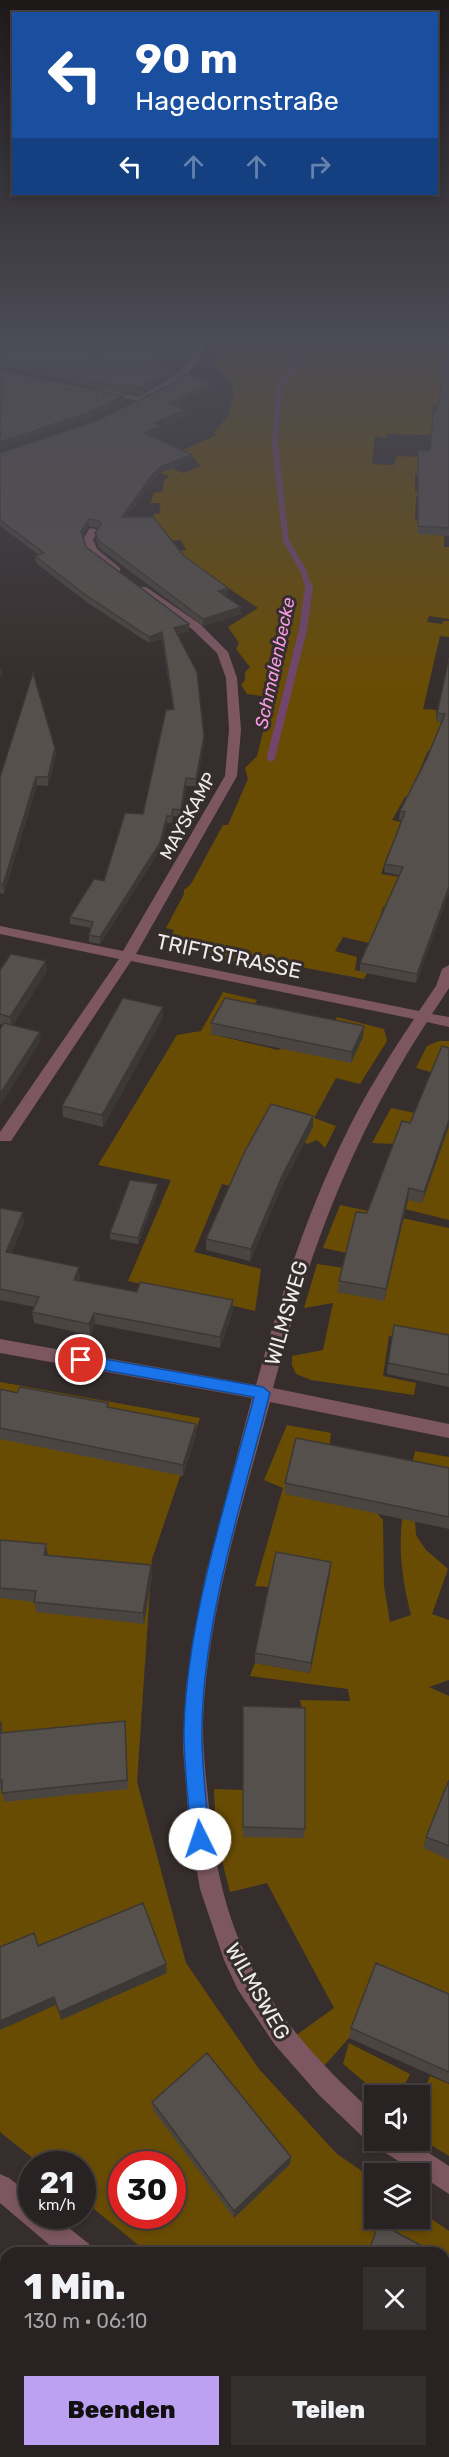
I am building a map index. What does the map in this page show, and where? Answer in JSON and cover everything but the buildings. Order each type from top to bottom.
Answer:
[{"type":"street","name":"MAYSKAMP","points":[[5,1137],[127,957],[231,776],[236,744],[234,699],[224,654],[217,646],[103,561],[92,550],[88,539],[94,530]]},
{"type":"street","name":"TRIFTSTRASSE","points":[[0,930],[449,1022]]},
{"type":"street","name":"WILMSWEG","points":[[364,2121],[337,2098],[291,2047],[262,2005],[238,1964],[220,1923],[200,1839],[193,1727],[197,1676],[217,1567],[289,1297],[325,1197],[367,1107],[443,986],[449,969]]},
{"type":"street","points":[[0,1346],[263,1393],[449,1431]]},
{"type":"street","points":[[403,2151],[449,2181]]},
{"type":"street","points":[[0,2187],[18,2202]]},
{"type":"street","points":[[51,2229],[73,2247]]},
{"type":"shaded area","points":[[189,457],[373,457],[372,464],[394,465],[397,457],[433,457],[427,474],[415,474],[415,491],[427,493],[425,496],[416,496],[415,519],[423,521],[444,535],[444,547],[449,547],[449,619],[429,616],[427,622],[442,624],[443,621],[449,621],[449,637],[440,636],[423,709],[436,710],[436,721],[449,723],[449,754],[428,751],[418,774],[439,777],[429,801],[405,797],[392,820],[424,827],[411,855],[388,853],[381,874],[412,879],[398,909],[383,907],[378,924],[393,956],[364,951],[369,943],[343,937],[335,951],[357,957],[355,970],[367,973],[364,979],[249,957],[235,962],[226,961],[212,957],[209,949],[169,941],[174,930],[166,928],[184,890],[191,884],[223,825],[228,825],[248,779],[245,768],[257,756],[265,724],[262,696],[247,694],[241,685],[245,680],[245,672],[250,667],[236,649],[239,643],[228,627],[258,608],[175,552],[186,550],[181,540],[168,541],[163,529],[152,530],[154,514],[161,513],[159,503],[150,503],[154,493],[162,492],[164,481],[169,476],[147,469],[159,464],[183,473],[200,466],[195,459]]},
{"type":"shaded area","points":[[223,992],[257,1000],[249,1014],[211,1034],[278,1050],[331,1030],[337,1017],[384,1029],[387,1041],[360,1084],[336,1078],[314,1118],[336,1126],[325,1148],[317,1140],[307,1144],[305,1142],[273,1196],[222,1184],[194,1252],[261,1269],[255,1311],[128,1281],[171,1180],[98,1165],[177,1035],[201,1031]]},
{"type":"shaded area","points":[[439,1041],[449,1041],[449,1060],[434,1073],[416,1068],[427,1046]]},
{"type":"shaded area","points":[[391,1108],[449,1120],[449,1220],[397,1207],[396,1144],[372,1143]]},
{"type":"shaded area","points":[[340,1205],[449,1228],[449,1345],[389,1336],[383,1376],[416,1383],[414,1395],[311,1380],[296,1374],[292,1365],[292,1356],[323,1350],[333,1303],[304,1308],[317,1264],[344,1268],[338,1292],[385,1300],[348,1253],[323,1248]]},
{"type":"shaded area","points":[[0,1382],[200,1418],[152,1559],[137,1782],[186,1963],[259,2069],[337,2154],[364,2172],[364,2229],[430,2229],[430,2218],[449,2231],[449,2247],[141,2247],[119,2229],[186,2229],[186,2151],[108,2151],[108,2220],[96,2211],[96,2151],[24,2151],[0,2132]]},
{"type":"shaded area","points":[[287,1425],[331,1433],[328,1456],[383,1520],[384,1586],[390,1622],[411,1615],[402,1570],[401,1532],[415,1451],[449,1457],[449,1473],[415,1521],[416,1535],[426,1550],[448,1569],[432,1614],[449,1620],[449,1680],[429,1687],[449,1696],[449,1790],[445,1789],[424,1845],[449,1856],[449,2006],[349,2038],[323,2067],[295,2036],[334,2008],[267,1883],[230,1892],[216,1837],[214,1789],[243,1790],[304,1718],[300,1700],[350,1701],[348,1689],[250,1676],[255,1663],[310,1673],[330,1573],[271,1587],[255,1586],[283,1488],[264,1480]]},
{"type":"shaded area","points":[[349,2043],[410,2074],[405,2085],[368,2085],[343,2064]]},
{"type":"shaded area","points":[[430,2076],[449,2084],[449,2156],[430,2144],[430,2085],[427,2085]]},
{"type":"waterway","name":"Schmalenbecke","points":[[276,457],[286,541],[303,570],[309,588]]},
{"type":"waterway","name":"Schmalenbecke","points":[[271,757],[303,630],[309,588]]},
{"type":"route","points":[[81,1360],[263,1393],[217,1567],[199,1660],[193,1727],[200,1839]]}]
